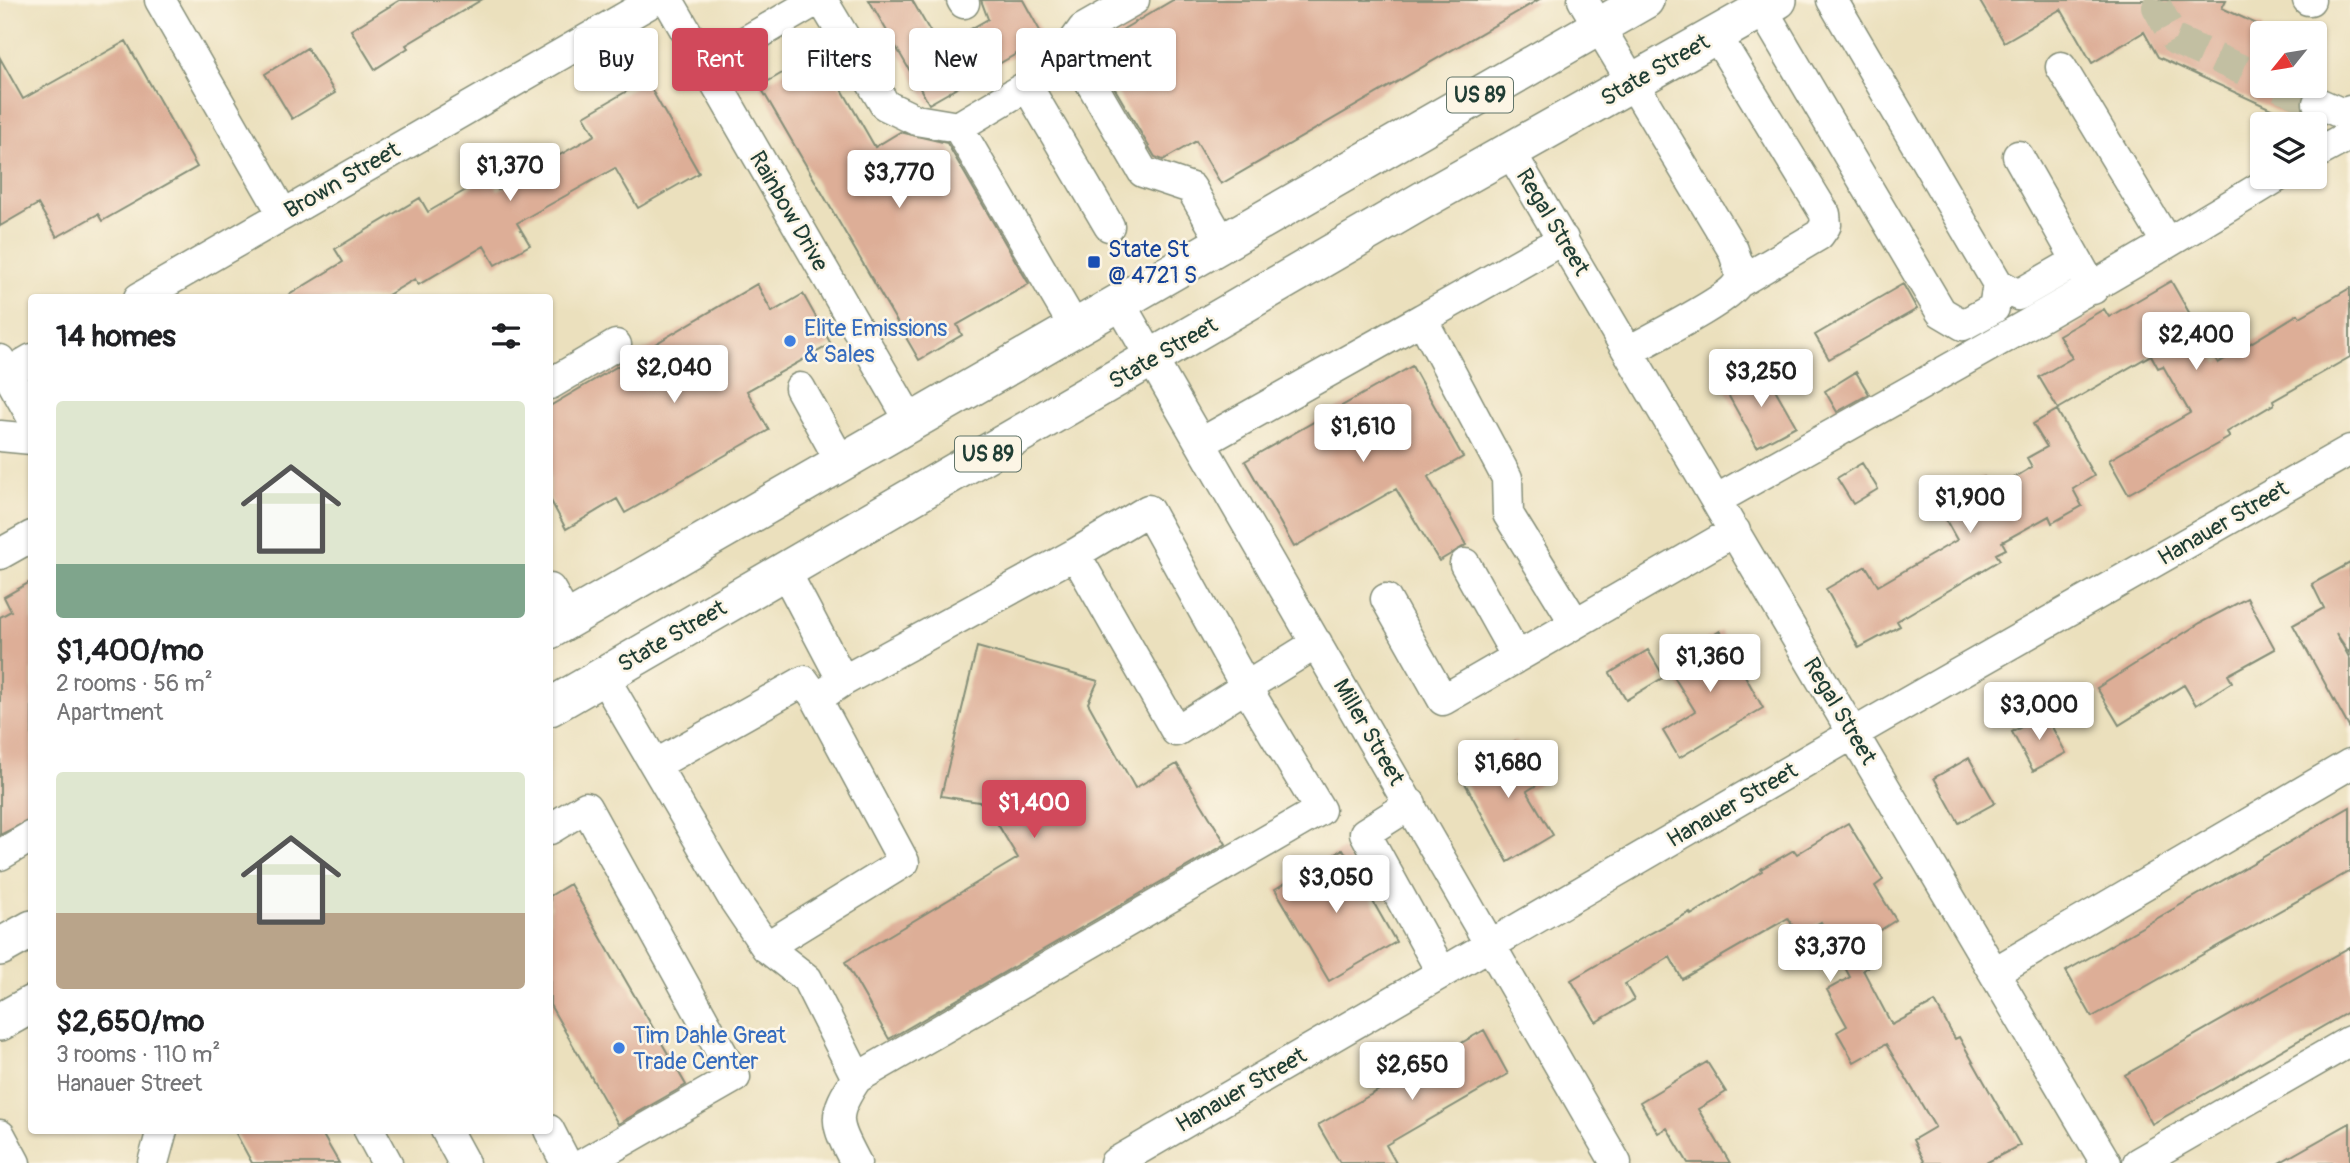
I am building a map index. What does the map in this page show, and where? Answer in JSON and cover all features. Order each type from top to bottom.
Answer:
[{"type":"main road","name":"US 89","points":[[559,625],[1222,242],[1590,13],[1644,0]]},
{"type":"main road","name":"State Street","points":[[553,705],[1510,150],[1770,5]]},
{"type":"main road","points":[[0,946],[28,931]]},
{"type":"main road","points":[[0,1022],[28,1006]]},
{"type":"street","points":[[160,0],[283,214]]},
{"type":"street","name":"Brown Street","points":[[146,294],[655,0]]},
{"type":"street","name":"Rainbow Drive","points":[[668,0],[684,28]]},
{"type":"street","points":[[768,29],[820,0],[885,105],[916,120],[958,127],[1019,91]]},
{"type":"street","points":[[1085,28],[1134,0]]},
{"type":"street","points":[[1832,0],[1998,284],[2018,295],[2077,261]]},
{"type":"street","points":[[1770,5],[1941,312],[1963,325],[1994,308],[1998,284]]},
{"type":"street","points":[[1590,13],[1733,250],[1739,271],[1738,283]]},
{"type":"street","points":[[1629,351],[1724,297],[1738,283],[1819,235],[1826,225],[1825,214],[1716,35]]},
{"type":"street","points":[[2062,67],[2167,243]]},
{"type":"street","name":"Rainbow Drive","points":[[720,91],[911,422]]},
{"type":"street","points":[[1030,91],[1109,226]]},
{"type":"street","points":[[1096,91],[1143,172],[1191,188],[1222,242]]},
{"type":"street","points":[[2318,103],[2343,114],[2350,111]]},
{"type":"street","points":[[958,127],[1075,328]]},
{"type":"street","points":[[2327,147],[2350,135]]},
{"type":"street","name":"Regal Street","points":[[1510,150],[2106,1163]]},
{"type":"street","points":[[2018,156],[2093,289]]},
{"type":"street","points":[[1716,500],[2029,321],[2093,289],[2257,189]]},
{"type":"street","points":[[1201,443],[1563,239]]},
{"type":"street","name":"Miller Street","points":[[1119,302],[1616,1163]]},
{"type":"street","points":[[1422,319],[1507,478],[1508,514],[1574,623]]},
{"type":"street","points":[[553,382],[617,345]]},
{"type":"street","points":[[13,364],[28,406]]},
{"type":"street","points":[[800,388],[842,462]]},
{"type":"street","points":[[0,436],[28,439]]},
{"type":"street","name":"Hanauer Street","points":[[1115,1163],[1853,734],[2350,450]]},
{"type":"street","points":[[816,698],[1075,554],[1148,510],[1246,687],[1320,810],[857,1078],[838,1106],[841,1134],[856,1163]]},
{"type":"street","points":[[1385,599],[1443,700],[1735,531]]},
{"type":"street","points":[[1075,554],[1176,731],[1317,643]]},
{"type":"street","points":[[1465,564],[1517,657]]},
{"type":"street","points":[[785,571],[843,681]]},
{"type":"street","points":[[553,601],[559,625]]},
{"type":"street","points":[[603,676],[733,898],[766,947],[807,979],[857,1078]]},
{"type":"street","points":[[655,765],[804,681],[816,698],[904,862],[766,947]]},
{"type":"street","points":[[1995,972],[2350,764]]},
{"type":"street","points":[[1411,804],[1365,833],[1442,973]]},
{"type":"street","points":[[553,827],[586,807],[734,1077],[585,1163]]},
{"type":"street","points":[[0,855],[28,838]]},
{"type":"street","points":[[2138,1163],[2350,1041]]},
{"type":"street","points":[[153,1163],[161,1134]]},
{"type":"street","points":[[371,1134],[387,1163]]},
{"type":"street","points":[[448,1134],[464,1163]]},
{"type":"street","points":[[551,1134],[566,1163]]},
{"type":"building","points":[[400,0],[481,0],[406,45],[408,48],[375,69],[351,30]]},
{"type":"building","points":[[869,0],[912,0],[928,28],[909,28],[909,69],[895,45],[895,28],[885,28]]},
{"type":"building","points":[[981,0],[1023,0],[1038,28],[1016,28],[1016,54],[1002,62],[1002,28],[972,28],[988,19]]},
{"type":"building","points":[[1173,0],[1538,0],[1221,184],[1196,141],[1163,160],[1155,157],[1116,91],[1176,91],[1176,28],[1125,28]]},
{"type":"building","points":[[1979,0],[2226,0],[2222,8],[2250,21],[2250,98],[2302,98],[2301,106],[2305,112],[2278,112],[2158,57],[2144,32],[2092,63],[2061,9],[2004,42]]},
{"type":"building","points":[[126,41],[197,167],[102,221],[98,214],[57,237],[38,204],[0,226],[0,58],[23,99]]},
{"type":"building","points":[[307,48],[335,93],[292,119],[265,74]]},
{"type":"building","points":[[782,73],[782,91],[843,91],[875,147],[900,132],[947,143],[1029,284],[957,325],[962,335],[919,360],[763,91],[768,91],[768,81]]},
{"type":"building","points":[[627,91],[652,91],[699,173],[638,208],[615,168],[517,223],[530,245],[495,265],[484,246],[418,285],[415,279],[390,294],[291,294],[343,262],[335,249],[420,198],[428,212],[490,176],[498,190],[595,135],[584,116]]},
{"type":"building","points":[[922,91],[952,91],[929,104]]},
{"type":"building","points":[[2171,281],[2218,363],[2298,314],[2300,317],[2350,288],[2350,357],[2273,401],[2274,404],[2227,432],[2230,437],[2128,494],[2109,460],[2190,413],[2163,366],[2158,368],[2151,355],[2058,409],[2039,377],[2072,358],[2059,335],[2104,309],[2109,317]]},
{"type":"building","points":[[757,284],[772,312],[803,294],[831,344],[747,391],[769,430],[625,513],[617,499],[566,529],[553,505],[553,404]]},
{"type":"building","points":[[1903,284],[1917,309],[1829,359],[1815,335]]},
{"type":"building","points":[[1412,366],[1463,457],[1428,477],[1466,545],[1439,561],[1396,489],[1294,547],[1245,461]]},
{"type":"building","points":[[1764,370],[1796,426],[1757,447],[1726,391]]},
{"type":"building","points":[[1856,372],[1869,394],[1837,412],[1825,391]]},
{"type":"building","points":[[2057,410],[2094,476],[2073,489],[2082,506],[2052,523],[2049,516],[2002,542],[2006,549],[1996,554],[2000,560],[1897,621],[1900,626],[1859,648],[1826,589],[1866,566],[1878,586],[1957,540],[1937,504],[1984,477],[1992,491],[2032,467],[2027,458],[2047,447],[2033,424]]},
{"type":"building","points":[[1862,463],[1878,489],[1853,504],[1837,478]]},
{"type":"building","points":[[2350,563],[2350,654],[2336,633],[2350,659],[2350,729],[2293,625],[2324,608],[2312,584]]},
{"type":"building","points":[[28,583],[28,821],[0,835],[0,617],[11,611],[4,597]]},
{"type":"building","points":[[2247,598],[2275,649],[2228,675],[2232,682],[2196,705],[2184,685],[2119,725],[2097,688],[2200,623]]},
{"type":"building","points":[[1720,631],[1763,708],[1679,758],[1663,731],[1695,711],[1666,664]]},
{"type":"building","points":[[977,647],[1098,681],[1088,703],[1135,788],[1177,764],[1226,844],[889,1039],[845,962],[1018,858],[985,803],[941,796]]},
{"type":"building","points":[[1648,650],[1664,677],[1626,700],[1610,673]]},
{"type":"building","points":[[2045,714],[2066,753],[2033,771],[2012,732]]},
{"type":"building","points":[[1515,741],[1540,783],[1527,791],[1553,835],[1508,862],[1460,774]]},
{"type":"building","points":[[1969,758],[1995,803],[1959,823],[1934,778]]},
{"type":"building","points":[[2350,807],[2350,871],[2092,1017],[2066,971]]},
{"type":"building","points":[[1848,823],[1883,880],[1875,886],[1896,920],[1865,940],[1877,962],[1863,970],[1892,1025],[1935,1002],[1955,1039],[1959,1037],[2020,1145],[1986,1163],[1925,1163],[1913,1140],[1935,1127],[1886,1044],[1854,1062],[1837,1032],[1847,1026],[1827,990],[1850,977],[1821,922],[1798,935],[1788,918],[1682,979],[1670,957],[1625,984],[1634,1000],[1596,1022],[1571,980],[1651,933],[1690,912],[1691,915],[1794,850],[1797,854]]},
{"type":"building","points":[[1343,849],[1396,942],[1329,981],[1275,889]]},
{"type":"building","name":"Tim Dahle Great Trade Center","points":[[570,884],[686,1085],[618,1124],[553,1010],[553,894]]},
{"type":"building","points":[[2350,947],[2350,1011],[2152,1124],[2125,1075]]},
{"type":"building","points":[[1484,1030],[1508,1074],[1386,1145],[1396,1163],[1340,1163],[1318,1125]]},
{"type":"building","points":[[1707,1062],[1726,1092],[1698,1109],[1730,1163],[1688,1163],[1667,1128],[1658,1133],[1640,1102]]},
{"type":"building","points":[[2350,1123],[2350,1163],[2279,1163]]},
{"type":"building","points":[[236,1134],[322,1134],[339,1163],[252,1163]]},
{"type":"tunnel","points":[[2160,0],[2157,7],[2175,40],[2250,73]]},
{"type":"tunnel","points":[[2307,98],[2318,103]]},
{"type":"place","name":"State St @ 4721 S","points":[[1094,262]]},
{"type":"place","name":"Elite Emissions & Sales","points":[[790,341]]},
{"type":"place","name":"Tim Dahle Great Trade Center","points":[[619,1048]]}]
